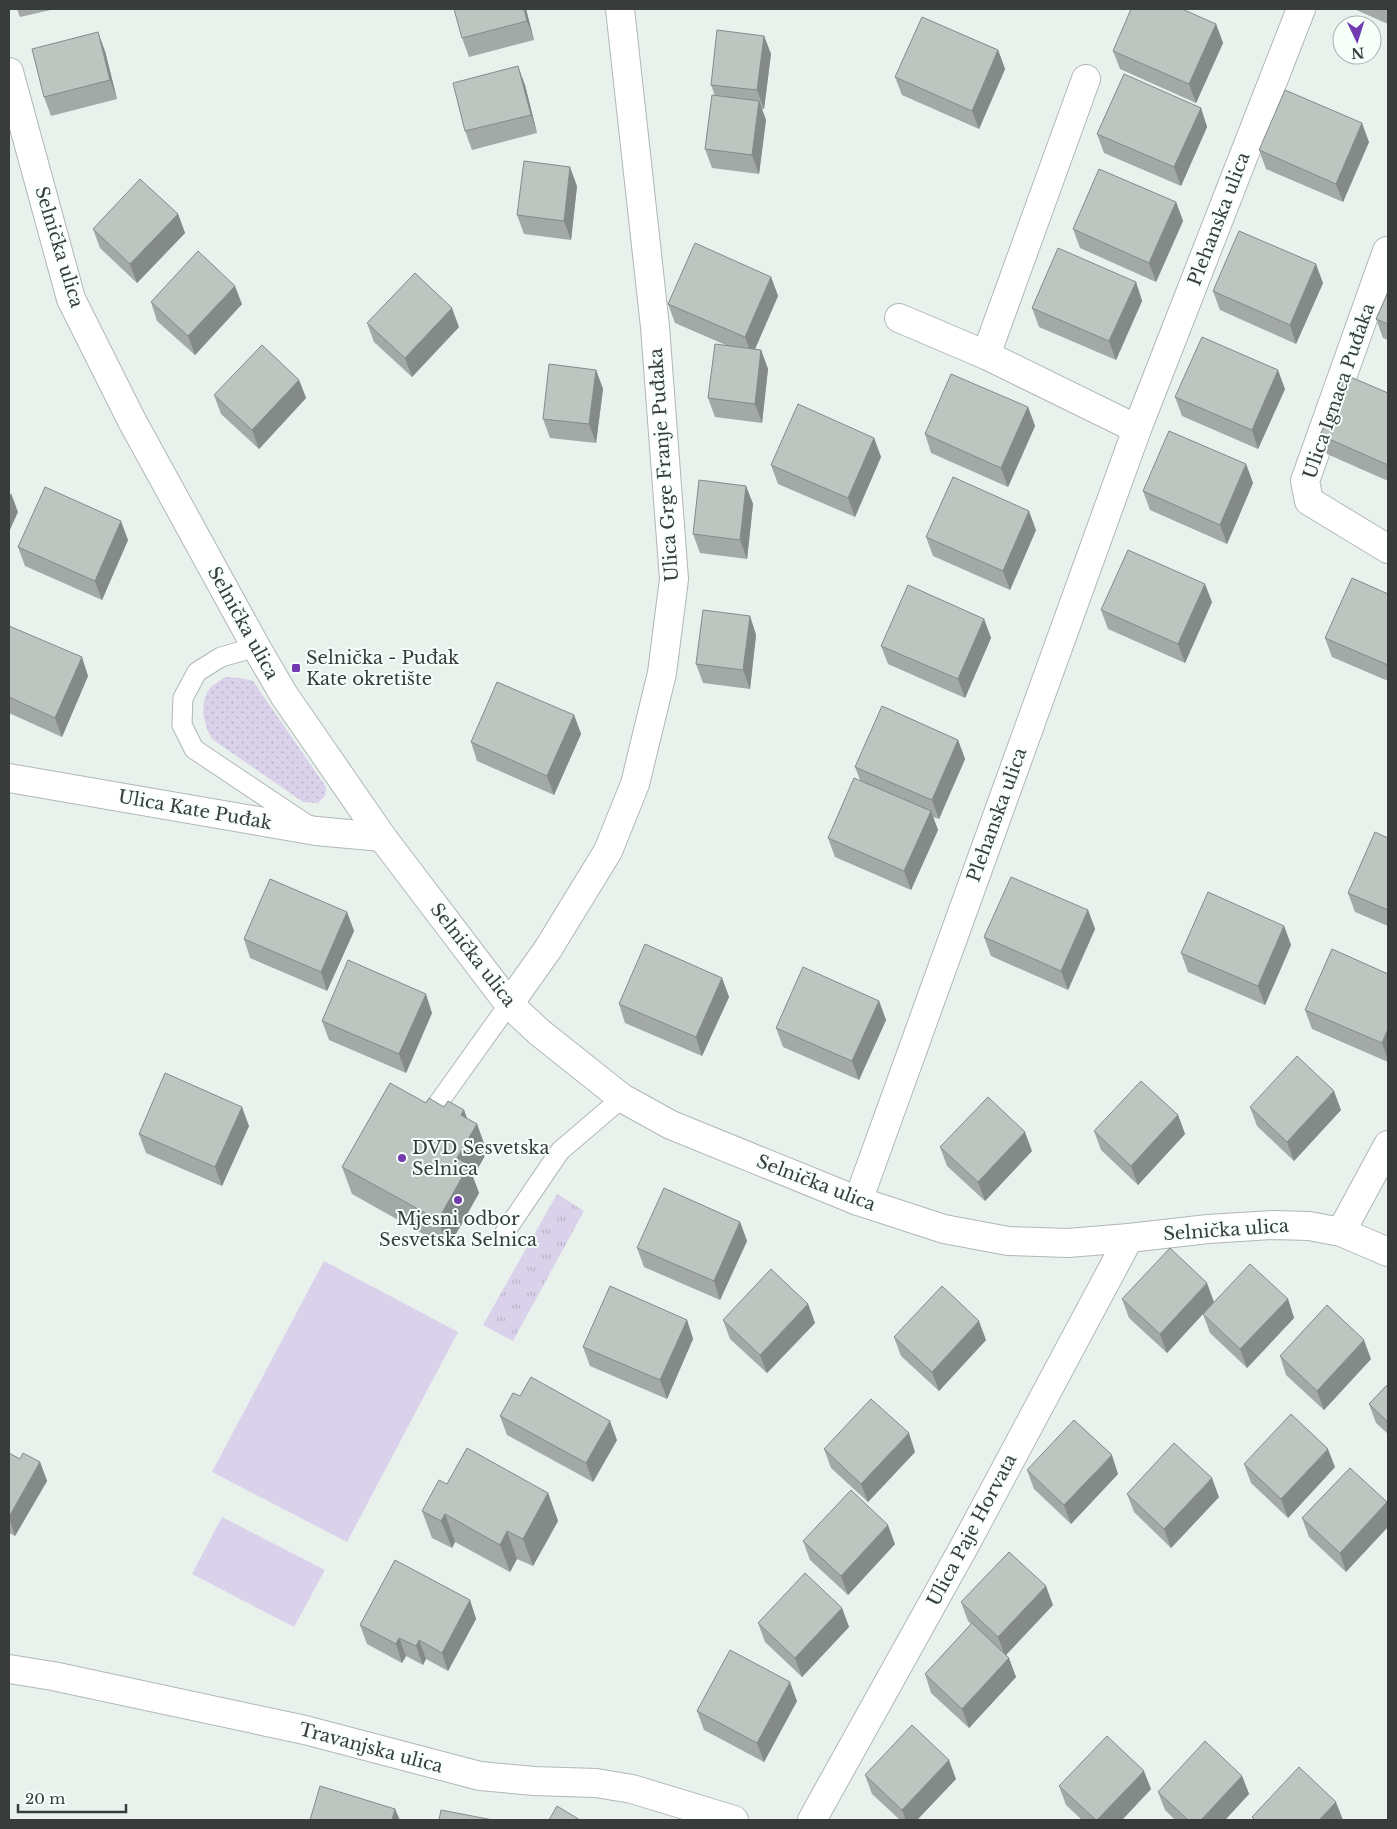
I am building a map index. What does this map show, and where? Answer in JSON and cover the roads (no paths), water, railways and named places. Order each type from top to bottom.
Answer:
[{"type":"street","name":"Ulica Grge Franje Puđaka","points":[[509,1004],[548,949],[608,850],[635,784],[662,672],[674,579],[655,327],[620,9]]},
{"type":"street","name":"Plehanska ulica","points":[[858,1201],[1137,429],[1301,9]]},
{"type":"street","name":"Selnička ulica","points":[[9,72],[71,298],[131,419],[256,647],[284,695],[382,837],[509,1004],[572,1060],[622,1098],[671,1125],[858,1201],[944,1229],[1008,1241],[1068,1243],[1208,1229],[1273,1225],[1309,1226],[1341,1232],[1388,1252]]},
{"type":"street","points":[[986,355],[1086,79]]},
{"type":"street","name":"Ulica Ignaca Puđaka","points":[[1387,251],[1305,481],[1309,501],[1388,549]]},
{"type":"street","points":[[899,318],[986,355],[1137,429]]},
{"type":"street","name":"Ulica Kate Puđak","points":[[9,778],[316,831],[382,837]]},
{"type":"street","points":[[1341,1232],[1388,1145]]},
{"type":"street","name":"Ulica Paje Horvata","points":[[812,1820],[965,1545],[1129,1238]]},
{"type":"street","name":"Travanjska ulica","points":[[9,1669],[53,1676],[305,1730],[480,1776],[596,1784],[632,1789],[734,1820]]},
{"type":"lane","points":[[256,647],[221,657],[198,672],[183,698],[182,725],[194,749],[316,831]]},
{"type":"lane","points":[[429,1116],[509,1004]]},
{"type":"lane","points":[[505,1232],[560,1151],[622,1098]]},
{"type":"place","name":"Selnička - Puđak Kate okretište","points":[[296,668]]},
{"type":"place","name":"DVD Sesvetska Selnica","points":[[402,1158]]},
{"type":"place","name":"Mjesni odbor Sesvetska Selnica","points":[[458,1200]]}]
